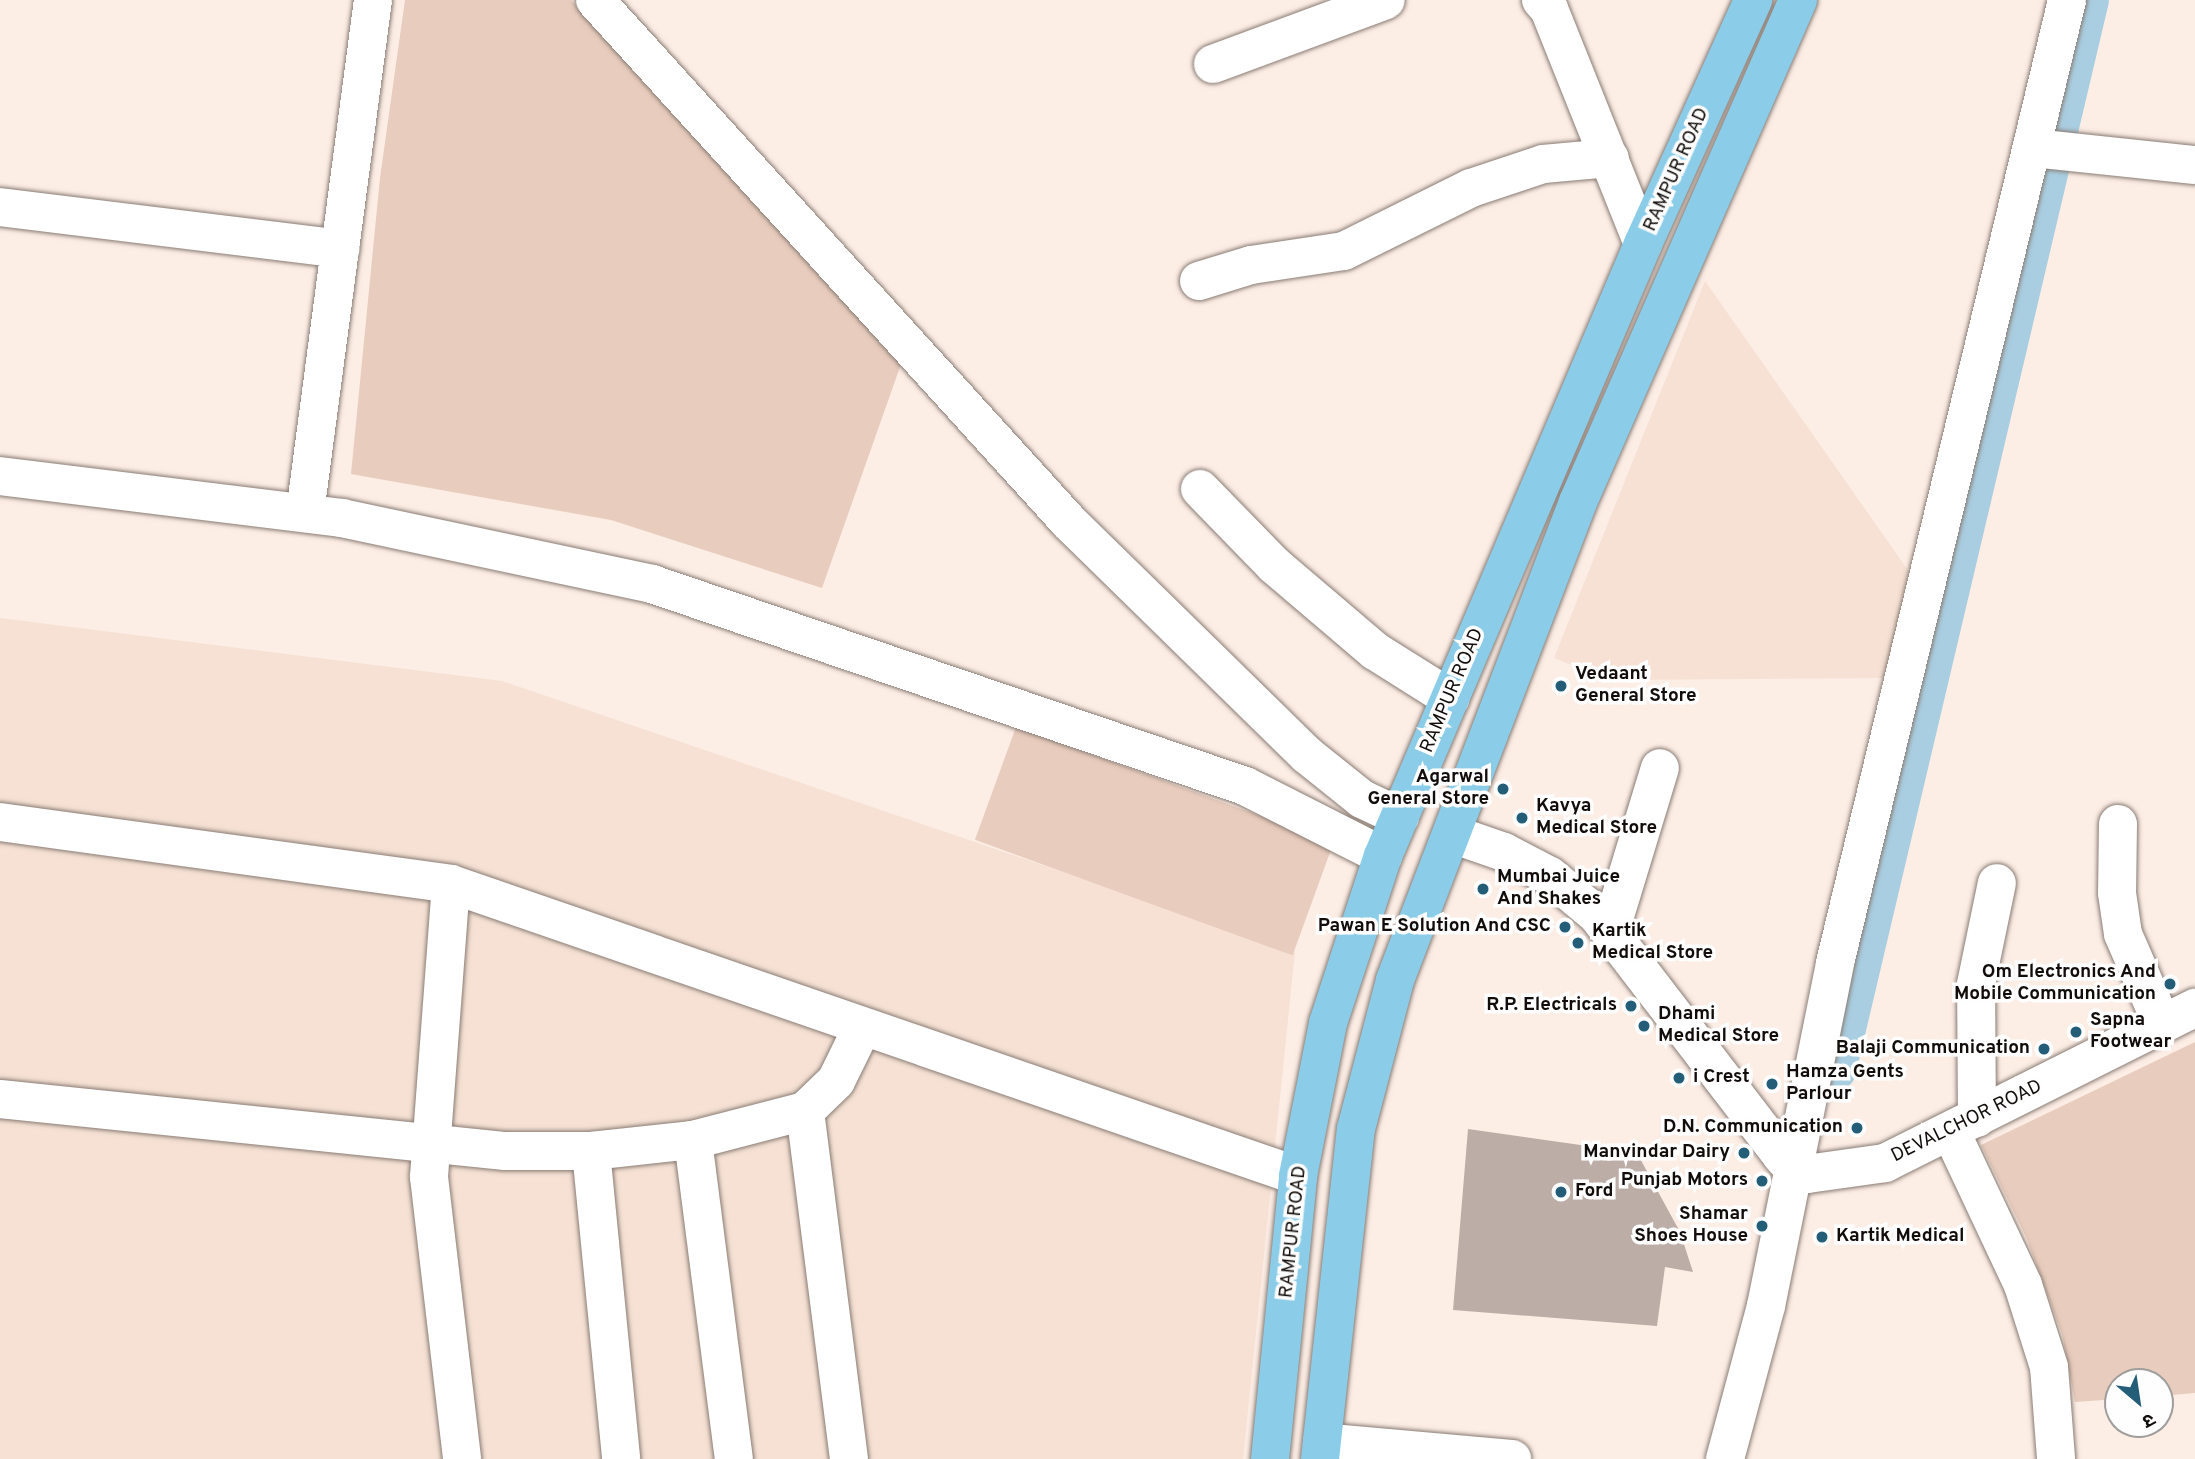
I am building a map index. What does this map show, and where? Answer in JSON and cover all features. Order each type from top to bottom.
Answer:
[{"type":"main road","name":"RAMPUR ROAD","points":[[1270,1459],[1298,1176],[1328,1023],[1383,856],[1643,244],[1753,0]]},
{"type":"main road","points":[[1321,1451],[1356,1129],[1395,980],[1578,502],[1798,0]]},
{"type":"main road","points":[[1400,817],[1452,834]]},
{"type":"main road","points":[[1298,1176],[1350,1184]]},
{"type":"street","points":[[305,513],[373,0]]},
{"type":"street","points":[[595,0],[1068,521],[1307,755],[1362,799],[1400,817]]},
{"type":"street","points":[[1213,64],[1386,0]]},
{"type":"street","points":[[1541,0],[1549,9],[1643,244]]},
{"type":"street","points":[[1725,1459],[1766,1306],[1838,950],[2047,150],[2067,0]]},
{"type":"street","points":[[2047,150],[2195,165]]},
{"type":"street","points":[[1199,281],[1251,265],[1344,251],[1471,188],[1543,164],[1610,158]]},
{"type":"street","points":[[0,207],[340,249]]},
{"type":"street","points":[[0,476],[305,513],[652,584],[1245,786],[1383,856]]},
{"type":"street","points":[[1200,489],[1274,565],[1365,642],[1450,698]]},
{"type":"street","points":[[1611,929],[1660,768]]},
{"type":"street","points":[[0,822],[451,884],[862,1028],[1298,1176]]},
{"type":"street","points":[[2118,824],[2117,893],[2123,934],[2178,1016]]},
{"type":"street","points":[[1452,834],[1504,852],[1550,876],[1611,929],[1793,1169]]},
{"type":"street","points":[[1997,883],[1976,984],[1964,1125],[2023,1285],[2049,1367],[2056,1459]]},
{"type":"street","points":[[451,884],[430,1144],[438,1258],[462,1459]]},
{"type":"street","name":"DEVALCHOR ROAD","points":[[1793,1169],[1807,1174],[1885,1163],[2178,1016]]},
{"type":"street","points":[[0,1099],[430,1144],[548,1153],[591,1151],[693,1140],[805,1111],[836,1081],[862,1028]]},
{"type":"street","points":[[805,1111],[849,1459]]},
{"type":"street","points":[[693,1140],[734,1459]]},
{"type":"street","points":[[591,1151],[621,1459]]},
{"type":"street","points":[[1321,1451],[1505,1459]]},
{"type":"shaded area","points":[[405,0],[571,0],[741,180],[901,364],[822,588],[611,520],[351,474],[380,178]]},
{"type":"shaded area","points":[[1705,281],[1917,583],[1890,678],[1609,680],[1554,658]]},
{"type":"shaded area","points":[[0,618],[502,681],[1295,951],[1243,1459],[0,1459]]},
{"type":"shaded area","points":[[1016,727],[1334,843],[1293,955],[975,840]]},
{"type":"shaded area","points":[[2195,1042],[2195,1393],[2174,1395],[2174,1368],[2104,1368],[2104,1400],[2075,1402],[2062,1334],[2026,1237],[1981,1145]]},
{"type":"building","name":"Ford","points":[[1468,1129],[1637,1153],[1680,1232],[1693,1272],[1665,1267],[1657,1326],[1453,1310]]},
{"type":"waterway","points":[[1837,1071],[2090,0]]},
{"type":"place","name":"Vedaant General Store","points":[[1561,686]]},
{"type":"place","name":"Agarwal General Store","points":[[1503,789]]},
{"type":"place","name":"Kavya Medical Store","points":[[1522,818]]},
{"type":"place","name":"Mumbai Juice And Shakes","points":[[1483,889]]},
{"type":"place","name":"Pawan E Solution And CSC","points":[[1565,927]]},
{"type":"place","name":"Kartik Medical Store","points":[[1578,943]]},
{"type":"place","name":"Om Electronics And Mobile Communication","points":[[2170,984]]},
{"type":"place","name":"R.P. Electricals","points":[[1631,1006]]},
{"type":"place","name":"Dhami Medical Store","points":[[1644,1026]]},
{"type":"place","name":"Sapna Footwear","points":[[2076,1032]]},
{"type":"place","name":"Balaji Communication","points":[[2044,1049]]},
{"type":"place","name":"i Crest","points":[[1679,1078]]},
{"type":"place","name":"Hamza Gents Parlour","points":[[1772,1084]]},
{"type":"place","name":"D.N. Communication","points":[[1857,1128]]},
{"type":"place","name":"Manvindar Dairy","points":[[1744,1153]]},
{"type":"place","name":"Punjab Motors","points":[[1762,1181]]},
{"type":"place","name":"Ford","points":[[1561,1192]]},
{"type":"place","name":"Shamar Shoes House","points":[[1762,1226]]},
{"type":"place","name":"Kartik Medical","points":[[1822,1237]]}]
